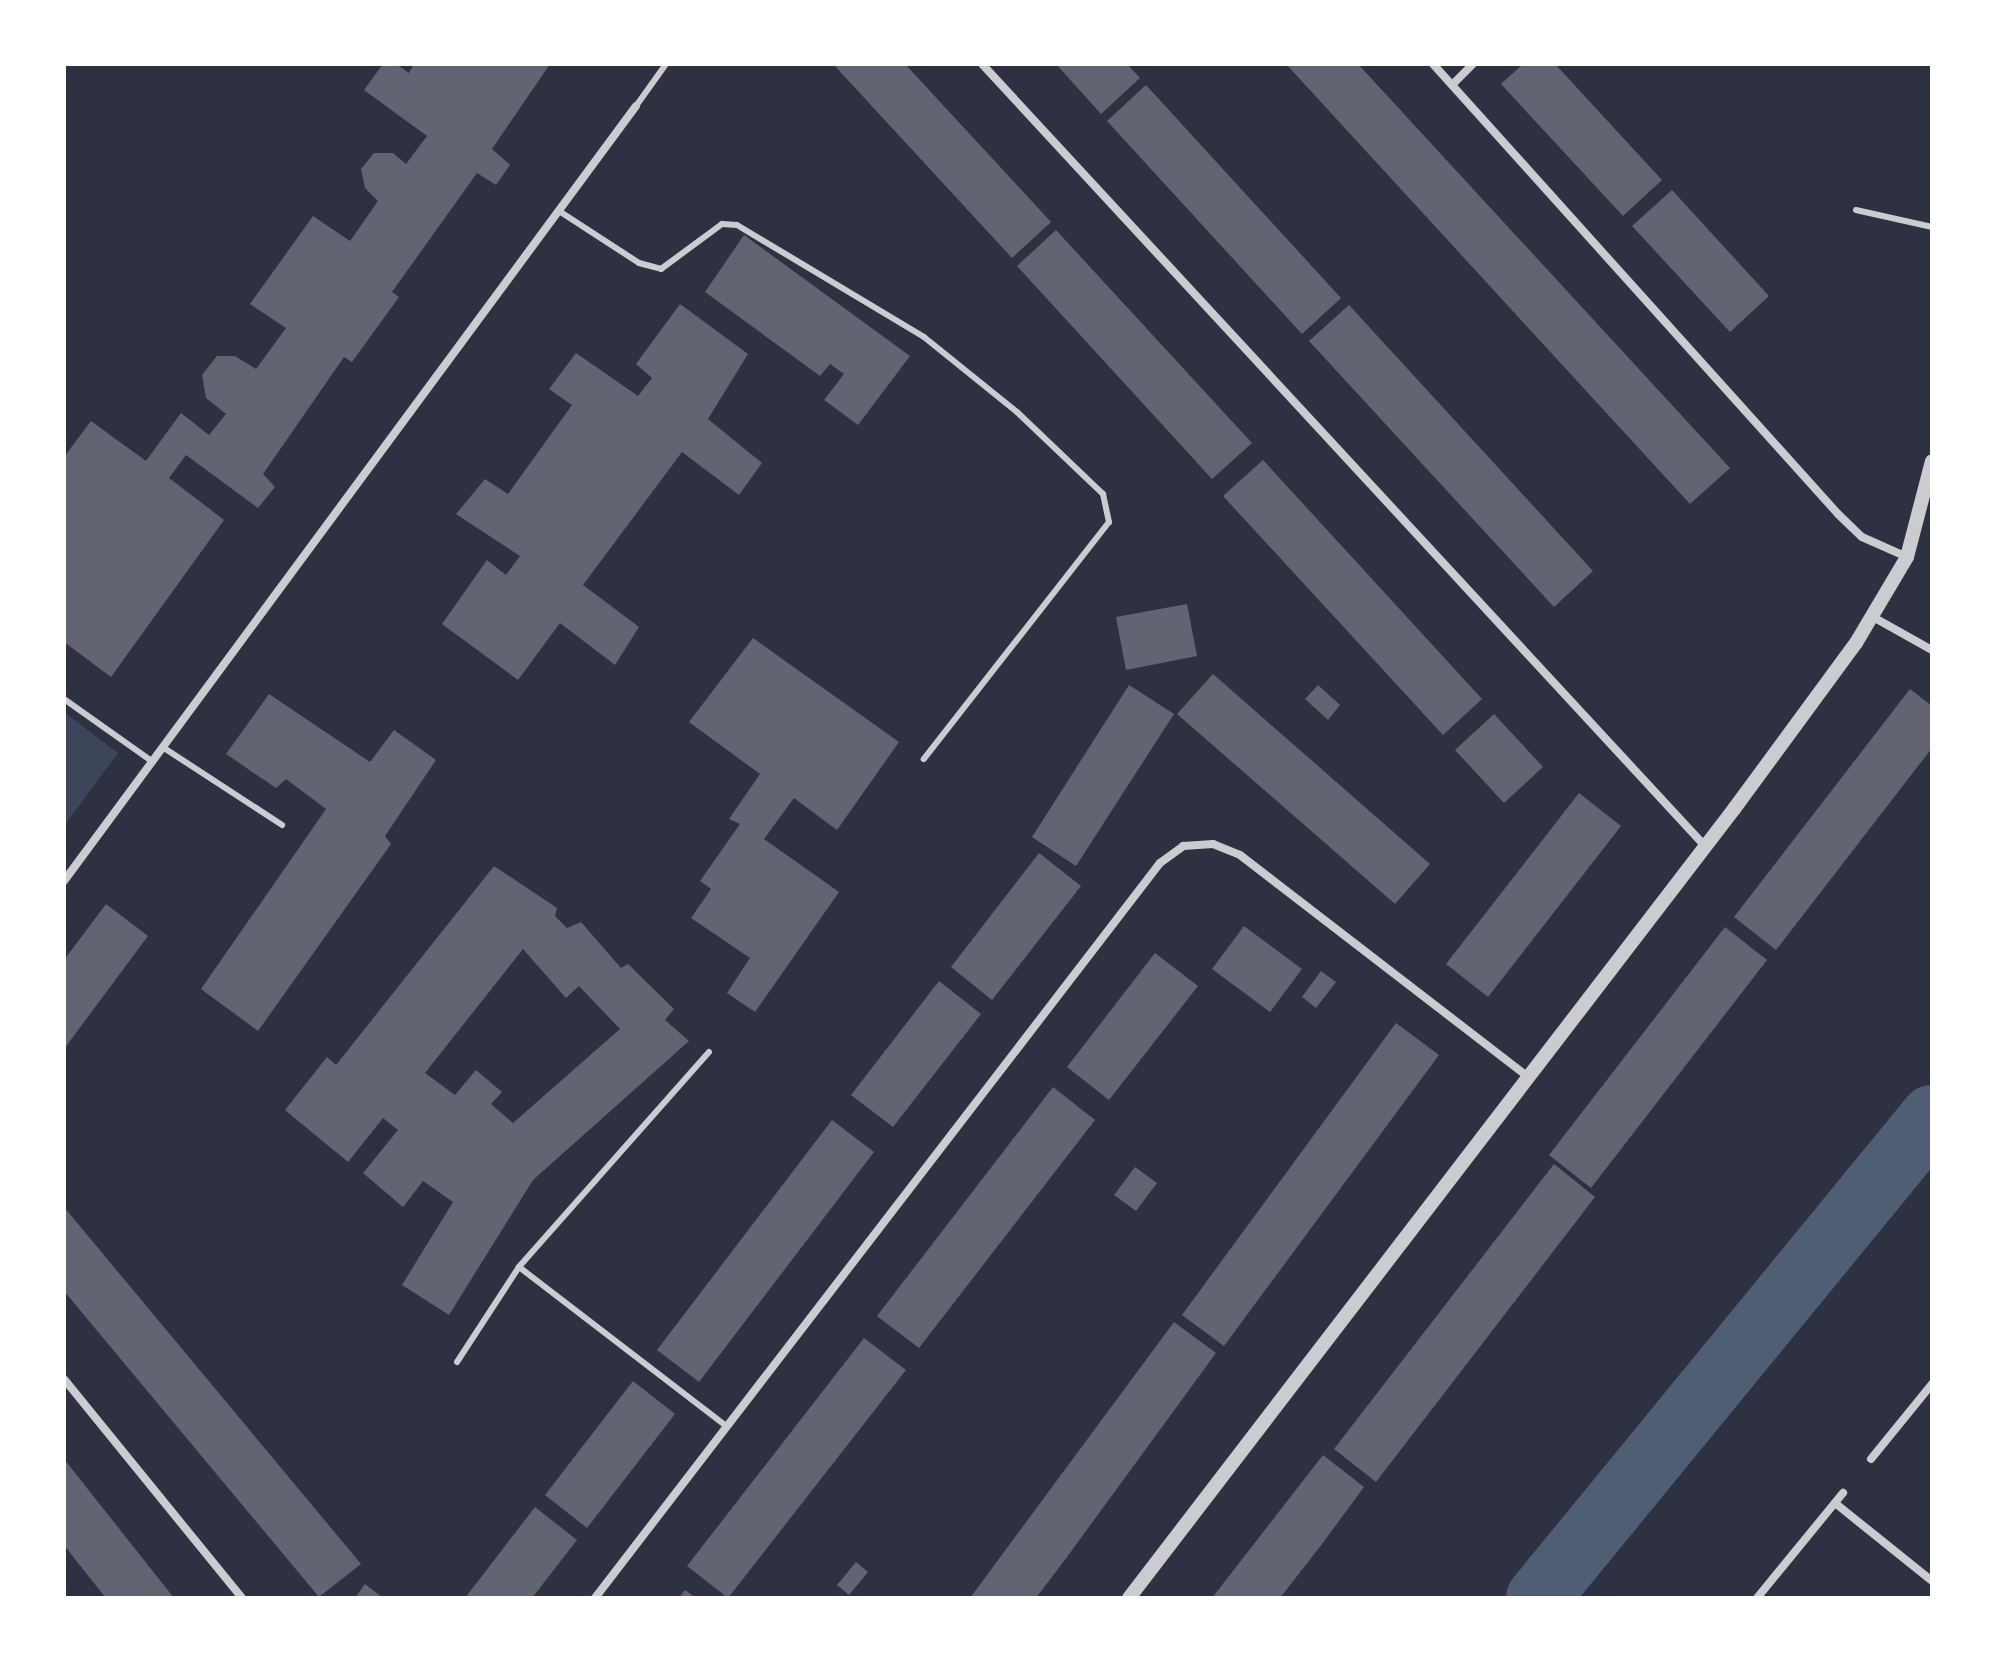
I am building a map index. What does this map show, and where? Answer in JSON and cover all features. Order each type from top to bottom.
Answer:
[{"type":"street","points":[[982,64],[1704,845]]},
{"type":"street","points":[[1433,64],[1838,514],[1862,537],[1907,557]]},
{"type":"street","points":[[1452,85],[1473,64]]},
{"type":"street","points":[[64,881],[636,106]]},
{"type":"street","points":[[1129,1598],[1704,845],[1873,617],[1907,557],[1932,461]]},
{"type":"street","points":[[1873,617],[1932,650]]},
{"type":"street","points":[[595,1598],[1160,863],[1183,846],[1213,844],[1240,855],[1527,1076]]},
{"type":"street","points":[[64,1379],[242,1598]]},
{"type":"street","points":[[1871,1459],[1932,1384]]},
{"type":"street","points":[[1757,1598],[1843,1493]]},
{"type":"street","points":[[1835,1503],[1932,1581]]},
{"type":"lane","points":[[636,106],[666,64]]},
{"type":"lane","points":[[1856,210],[1932,227]]},
{"type":"lane","points":[[559,211],[639,263],[661,269],[722,224],[737,225],[924,337],[1017,412],[1103,494],[1109,522],[924,759]]},
{"type":"lane","points":[[64,699],[153,762]]},
{"type":"lane","points":[[164,748],[282,825]]},
{"type":"lane","points":[[457,1362],[519,1267],[709,1052]]},
{"type":"lane","points":[[519,1267],[726,1426]]},
{"type":"shaded area","points":[[64,712],[118,753],[64,826]]},
{"type":"building","points":[[383,64],[396,64],[409,73],[414,64],[550,64],[492,149],[510,165],[496,185],[477,173],[392,292],[399,297],[352,362],[344,357],[263,474],[275,487],[258,508],[186,455],[169,478],[224,520],[111,677],[64,642],[64,457],[91,421],[146,461],[181,413],[209,435],[226,414],[206,398],[202,375],[217,356],[235,356],[256,369],[286,328],[250,304],[313,216],[350,241],[378,201],[365,188],[361,169],[374,153],[393,153],[406,164],[427,136],[364,90]]},
{"type":"building","points":[[833,64],[905,64],[1051,222],[1012,258]]},
{"type":"building","points":[[1056,64],[1127,64],[1140,78],[1101,114]]},
{"type":"building","points":[[1286,64],[1358,64],[1730,468],[1690,504]]},
{"type":"building","points":[[1523,64],[1555,64],[1662,180],[1623,216],[1501,84]]},
{"type":"building","points":[[1146,85],[1341,298],[1302,334],[1107,121]]},
{"type":"building","points":[[1672,190],[1769,296],[1730,332],[1632,226]]},
{"type":"building","points":[[1056,230],[1252,443],[1212,479],[1017,266]]},
{"type":"building","points":[[744,235],[910,356],[858,425],[824,400],[844,374],[830,364],[820,376],[705,292]]},
{"type":"building","points":[[680,304],[748,354],[708,419],[762,463],[739,495],[682,452],[583,585],[639,627],[615,665],[560,623],[518,680],[442,624],[487,560],[506,575],[520,556],[456,514],[485,479],[508,494],[572,405],[549,389],[576,353],[638,396],[652,378],[636,364]]},
{"type":"building","points":[[1349,305],[1593,571],[1554,607],[1309,341]]},
{"type":"building","points":[[1263,460],[1482,699],[1443,735],[1223,496]]},
{"type":"building","points":[[1187,604],[1197,656],[1126,670],[1116,617]]},
{"type":"building","points":[[753,638],[899,742],[837,830],[794,798],[764,839],[839,892],[755,1012],[727,993],[750,958],[691,918],[711,889],[700,881],[740,824],[729,819],[760,774],[689,722]]},
{"type":"building","points":[[1213,674],[1430,864],[1395,904],[1177,714]]},
{"type":"building","points":[[1129,685],[1174,714],[1076,866],[1032,837]]},
{"type":"building","points":[[1318,685],[1340,705],[1328,720],[1305,699]]},
{"type":"building","points":[[1910,689],[1932,706],[1932,748],[1776,950],[1734,917]]},
{"type":"building","points":[[269,694],[370,762],[394,730],[436,760],[385,836],[391,844],[258,1031],[201,989],[326,809],[286,779],[276,788],[226,754]]},
{"type":"building","points":[[1494,714],[1543,767],[1504,803],[1455,750]]},
{"type":"building","points":[[1579,793],[1621,826],[1488,997],[1446,964]]},
{"type":"building","points":[[1039,853],[1081,886],[992,1000],[951,967]]},
{"type":"building","points":[[494,866],[557,908],[555,916],[567,928],[581,922],[621,968],[628,964],[674,1009],[665,1020],[689,1041],[533,1180],[449,1315],[402,1285],[453,1202],[423,1181],[403,1207],[363,1173],[398,1130],[383,1118],[348,1162],[285,1110],[327,1057],[336,1065]],"holes":[[[523,949],[566,998],[579,986],[620,1029],[513,1123],[491,1104],[502,1092],[476,1070],[455,1095],[425,1073]]]},
{"type":"building","points":[[106,904],[148,936],[64,1049],[64,960]]},
{"type":"building","points":[[1244,926],[1302,969],[1270,1012],[1212,969]]},
{"type":"building","points":[[1725,927],[1767,960],[1591,1188],[1549,1155]]},
{"type":"building","points":[[1155,953],[1198,986],[1109,1100],[1067,1067]]},
{"type":"building","points":[[1321,971],[1336,982],[1316,1008],[1302,997]]},
{"type":"building","points":[[939,981],[981,1014],[893,1127],[851,1095]]},
{"type":"building","points":[[1396,1023],[1439,1055],[1224,1346],[1182,1315]]},
{"type":"building","points":[[1053,1087],[1095,1120],[919,1348],[877,1316]]},
{"type":"building","points":[[832,1120],[874,1152],[699,1382],[657,1350]]},
{"type":"building","points":[[1554,1164],[1595,1197],[1376,1482],[1334,1449]]},
{"type":"building","points":[[1135,1167],[1157,1183],[1136,1211],[1114,1195]]},
{"type":"building","points":[[64,1207],[361,1564],[319,1597],[64,1291]]},
{"type":"building","points":[[1174,1322],[1216,1353],[1067,1557],[1036,1598],[970,1598]]},
{"type":"building","points":[[864,1338],[906,1370],[728,1598],[687,1566]]},
{"type":"building","points":[[633,1381],[675,1414],[587,1528],[545,1495]]},
{"type":"building","points":[[1323,1455],[1364,1487],[1322,1544],[1280,1598],[1212,1598]]},
{"type":"building","points":[[64,1459],[174,1598],[106,1598],[78,1563],[64,1545]]},
{"type":"building","points":[[535,1507],[577,1540],[532,1598],[465,1598]]},
{"type":"building","points":[[856,1562],[868,1572],[849,1595],[837,1585]]},
{"type":"building","points":[[365,1584],[383,1598],[355,1598]]},
{"type":"building","points":[[685,1590],[696,1598],[679,1598]]},
{"type":"waterway","points":[[1538,1598],[1932,1117]]}]
